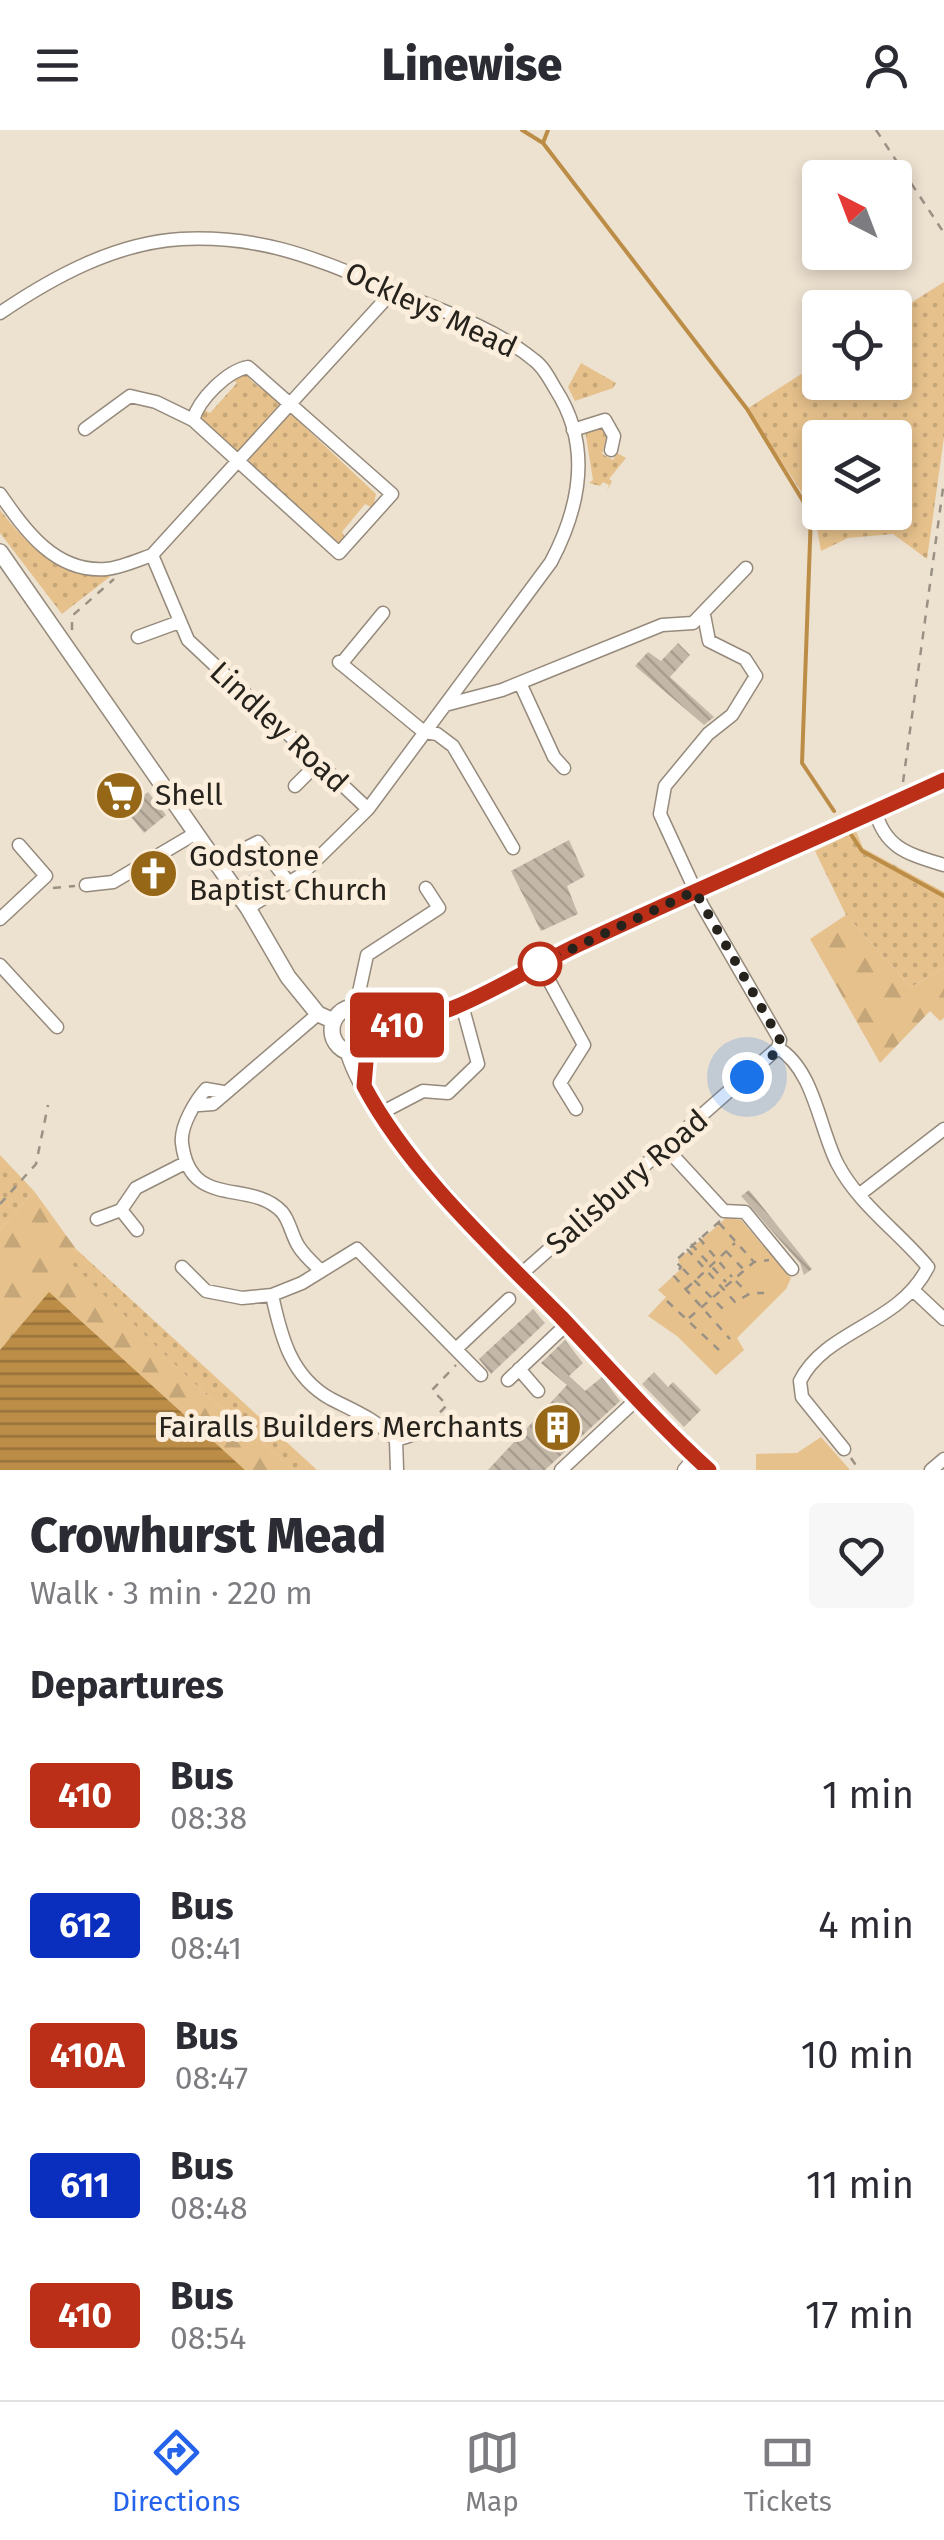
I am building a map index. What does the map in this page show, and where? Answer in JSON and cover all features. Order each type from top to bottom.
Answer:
[{"type":"main road","points":[[2,560],[248,908],[288,976],[318,1014],[334,1021]]},
{"type":"main road","points":[[378,1027],[418,1022],[462,1006],[540,964],[695,891],[944,780]]},
{"type":"main road","points":[[348,1052],[367,1050],[375,1042],[378,1027],[372,1013],[356,1006],[342,1011],[334,1021],[335,1041],[348,1052],[381,1112],[474,1228],[522,1276]]},
{"type":"main road","points":[[364,1086],[367,1050]]},
{"type":"main road","points":[[634,1398],[690,1464],[710,1470]]},
{"type":"street","name":"Ockleys Mead","points":[[0,312],[46,282],[117,252],[178,240],[236,240],[304,252],[463,318],[538,362],[566,406],[574,430],[580,472],[568,530],[551,562],[368,809]]},
{"type":"street","points":[[0,494],[31,538],[67,563],[106,570],[152,555],[393,291]]},
{"type":"street","points":[[86,429],[130,396],[156,402],[193,420],[338,553],[392,494],[248,367],[234,370],[196,410],[193,420]]},
{"type":"street","points":[[574,430],[605,414],[614,436],[611,450]]},
{"type":"street","name":"Lindley Road","points":[[152,555],[179,622],[210,665],[368,809],[334,847],[248,908]]},
{"type":"street","points":[[445,705],[520,683],[662,625],[693,623],[746,568]]},
{"type":"street","points":[[384,613],[340,663],[424,732],[437,734],[452,746],[513,848]]},
{"type":"street","points":[[704,615],[709,642],[745,659],[756,676],[732,715],[708,734],[665,786],[660,814],[695,891],[780,1040],[778,1048],[789,1054],[812,1098],[837,1164],[928,1268]]},
{"type":"street","points":[[138,637],[179,622]]},
{"type":"street","points":[[520,683],[554,757],[564,768]]},
{"type":"street","points":[[295,786],[318,763]]},
{"type":"street","points":[[875,810],[881,833],[898,850],[944,865]]},
{"type":"street","points":[[86,886],[112,882],[132,873],[196,833]]},
{"type":"street","points":[[244,848],[258,842],[289,882]]},
{"type":"street","points":[[0,919],[46,876],[18,844]]},
{"type":"street","points":[[356,1006],[366,955],[439,908],[426,888]]},
{"type":"street","points":[[540,964],[584,1044],[560,1083],[576,1109]]},
{"type":"street","points":[[0,965],[57,1027]]},
{"type":"street","points":[[381,1112],[423,1092],[448,1093],[478,1064],[462,1006]]},
{"type":"street","points":[[318,1014],[252,1076],[222,1092],[206,1089],[181,1134],[185,1163],[202,1183],[267,1202],[283,1213],[298,1246],[320,1270]]},
{"type":"street","name":"Salisbury Road","points":[[522,1276],[778,1048]]},
{"type":"street","points":[[860,1194],[944,1129]]},
{"type":"street","points":[[666,1148],[721,1216],[745,1212],[792,1269]]},
{"type":"street","points":[[97,1218],[121,1210],[136,1188],[185,1163]]},
{"type":"street","points":[[121,1210],[137,1230]]},
{"type":"street","points":[[182,1266],[206,1291],[242,1298],[272,1295],[302,1283],[349,1250],[362,1251],[481,1376]]},
{"type":"street","points":[[844,1449],[802,1396],[800,1381],[820,1356],[892,1312],[914,1291],[928,1268],[944,1260]]},
{"type":"street","points":[[914,1291],[944,1319]]},
{"type":"street","points":[[272,1295],[282,1342],[302,1376],[329,1398],[373,1417],[396,1440],[397,1468]]},
{"type":"street","points":[[460,1353],[509,1299]]},
{"type":"street","points":[[538,1391],[513,1374],[567,1324]]},
{"type":"street","points":[[561,1470],[634,1398]]},
{"type":"street","points":[[396,1440],[420,1432]]},
{"type":"street","points":[[931,1470],[944,1458]]},
{"type":"path","points":[[876,130],[944,232]]},
{"type":"path","points":[[902,799],[944,481]]},
{"type":"path","points":[[76,637],[69,626],[72,616],[113,581],[126,563]]},
{"type":"path","points":[[244,886],[241,879],[257,878],[268,886],[261,889]]},
{"type":"path","points":[[32,889],[86,886]]},
{"type":"path","points":[[0,1204],[36,1164],[48,1105]]},
{"type":"path","points":[[724,1310],[676,1260],[686,1248],[721,1216],[735,1243],[754,1262],[763,1264],[778,1253]]},
{"type":"path","points":[[699,1238],[747,1294]]},
{"type":"path","points":[[684,1291],[735,1243]]},
{"type":"path","points":[[691,1244],[728,1283]]},
{"type":"path","points":[[686,1248],[735,1302],[747,1294],[764,1293]]},
{"type":"path","points":[[726,1252],[745,1271]]},
{"type":"path","points":[[689,1318],[754,1262]]},
{"type":"path","points":[[681,1267],[674,1276],[684,1291],[730,1339]]},
{"type":"path","points":[[667,1301],[719,1350]]},
{"type":"path","points":[[420,1432],[447,1405],[432,1390],[460,1353]]},
{"type":"green space","points":[[944,282],[944,437],[927,559],[893,534],[848,538],[821,551],[817,530],[912,530],[912,420],[802,420],[802,493],[747,409],[802,374],[802,400],[912,400],[912,302]]},
{"type":"green space","points":[[581,363],[616,383],[613,388],[575,401],[568,387]]},
{"type":"green space","points":[[246,373],[282,407],[239,455],[199,418],[203,409],[210,413],[237,383],[232,379]]},
{"type":"green space","points":[[292,415],[376,494],[373,508],[365,504],[342,532],[346,539],[340,544],[247,462],[285,416]]},
{"type":"green space","points":[[600,425],[608,431],[602,454],[613,460],[617,453],[626,458],[609,479],[612,481],[607,491],[609,485],[603,482],[600,486],[589,483],[593,480],[585,430]]},
{"type":"green space","points":[[0,510],[49,558],[79,570],[116,572],[62,614],[0,533]]},
{"type":"green space","points":[[856,831],[863,848],[944,892],[944,968],[911,987],[846,915],[815,851]]},
{"type":"green space","points":[[846,915],[911,987],[944,968],[944,1018],[940,1021],[930,1011],[880,1063],[810,939]]},
{"type":"green space","points":[[0,1155],[34,1191],[0,1230]]},
{"type":"green space","points":[[34,1191],[76,1249],[70,1262],[201,1390],[294,1470],[0,1470],[0,1230]]},
{"type":"green space","points":[[726,1218],[741,1220],[791,1278],[786,1289],[737,1338],[744,1350],[716,1375],[677,1336],[648,1316],[666,1297],[658,1290],[682,1268],[678,1260]]},
{"type":"green space","points":[[76,1249],[317,1470],[294,1470],[201,1390],[69,1262]]},
{"type":"green space","points":[[821,1437],[850,1470],[756,1470],[756,1454],[797,1453]]},
{"type":"shaded area","points":[[49,1292],[245,1470],[0,1470],[0,1350]]},
{"type":"building","points":[[678,643],[690,655],[670,677],[714,717],[704,725],[635,666],[648,652],[661,661]]},
{"type":"building","points":[[125,781],[139,799],[148,792],[166,815],[144,833],[121,804],[111,812],[101,800]]},
{"type":"building","points":[[569,840],[585,876],[567,886],[578,914],[541,931],[511,871]]},
{"type":"building","points":[[749,1190],[812,1269],[804,1275],[800,1263],[741,1196]]},
{"type":"building","points":[[533,1309],[545,1323],[491,1374],[479,1359]]},
{"type":"building","name":"Fairalls Builders Merchants","points":[[565,1340],[583,1363],[569,1376],[585,1391],[602,1377],[620,1401],[545,1470],[488,1470],[567,1385],[541,1363]]},
{"type":"building","points":[[654,1372],[668,1387],[673,1382],[701,1410],[684,1427],[642,1384]]},
{"type":"waterway","points":[[522,130],[543,143]]},
{"type":"waterway","points":[[548,130],[543,143],[747,409],[811,514],[802,763],[834,811]]},
{"type":"waterway","points":[[850,833],[862,851],[944,896]]},
{"type":"bus line","name":"410","points":[[709,1470],[636,1400],[474,1228],[412,1154],[364,1086],[367,1050],[375,1042],[378,1027],[418,1022],[462,1006],[582,943],[944,780]]},
{"type":"place","name":"Shell","points":[[120,795]]},
{"type":"place","name":"Godstone Baptist Church","points":[[154,873]]},
{"type":"place","name":"Fairalls Builders Merchants","points":[[558,1427]]},
{"type":"route","points":[[540,964],[695,891],[780,1040],[774,1054],[747,1077]]}]
